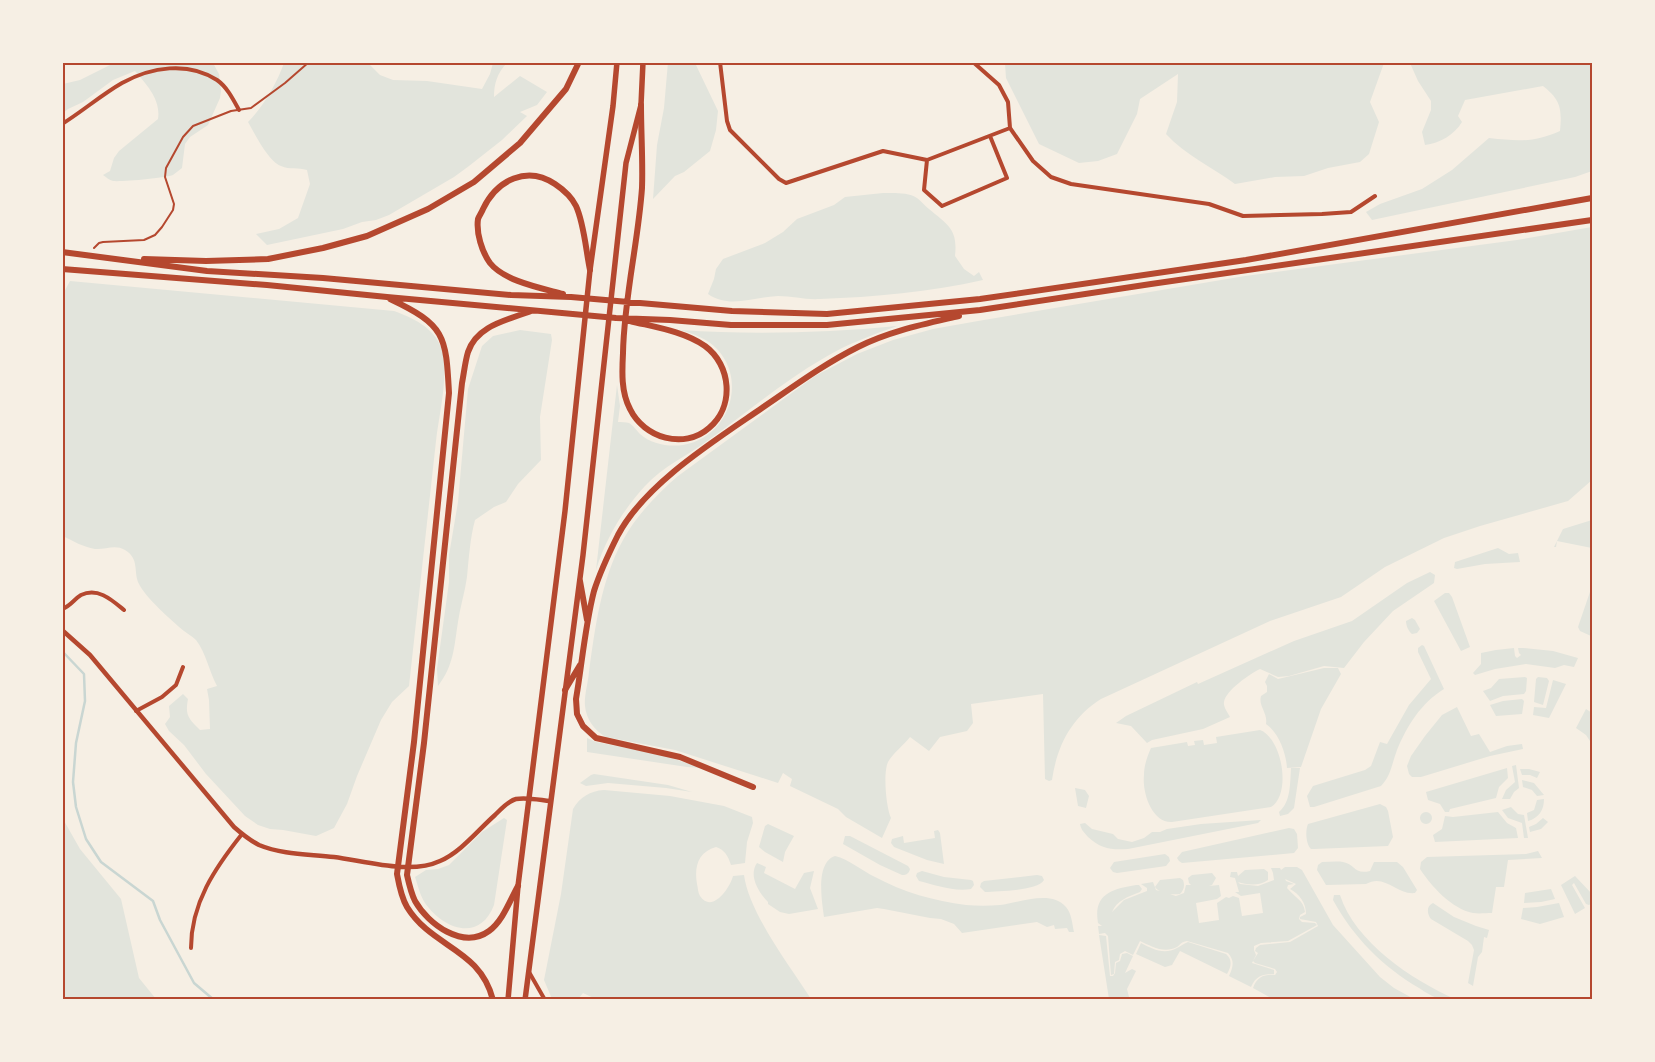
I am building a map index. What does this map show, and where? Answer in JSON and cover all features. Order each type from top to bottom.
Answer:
[{"type":"highway","points":[[105,259],[206,261],[268,259],[323,248],[366,236],[428,209],[474,182],[526,136],[566,89],[579,62]]},
{"type":"highway","points":[[616,318],[690,338],[705,346],[718,360],[724,369],[726,378],[725,400],[713,424],[698,435],[680,439],[658,436],[645,428],[634,416],[627,404],[624,387],[624,326],[642,188],[641,105]]},
{"type":"highway","points":[[571,297],[515,279],[501,273],[490,263],[479,241],[478,219],[488,199],[505,182],[523,176],[546,178],[566,192],[576,207],[590,270]]},
{"type":"highway","points":[[62,252],[207,271],[323,278],[511,295],[571,297],[732,311],[827,314],[989,298],[1246,260],[1592,198]]},
{"type":"highway","points":[[62,269],[267,285],[616,318],[731,325],[827,325],[980,310],[1592,220]]},
{"type":"highway","points":[[387,297],[422,316],[438,329],[447,355],[449,393],[414,742],[397,874],[404,900],[412,915],[432,933],[473,963],[484,977],[493,1000]]},
{"type":"highway","points":[[518,886],[496,925],[485,934],[470,938],[447,932],[430,919],[415,900],[407,875],[424,743],[462,383],[468,352],[477,336],[484,329],[532,310]]},
{"type":"highway","points":[[753,787],[687,759],[601,740],[588,732],[579,720],[576,709],[582,660],[594,590],[604,564],[619,533],[637,508],[659,483],[803,379],[858,347],[893,332],[980,310]]},
{"type":"highway","points":[[580,581],[588,624]]},
{"type":"highway","points":[[565,690],[582,660]]},
{"type":"main road","points":[[508,1000],[518,886],[565,511],[590,270],[613,106],[617,62]]},
{"type":"main road","points":[[525,1000],[580,581],[626,163],[641,105],[643,62]]},
{"type":"street","points":[[720,62],[727,121],[730,130],[779,179],[786,183],[883,151],[927,160],[1010,128]]},
{"type":"street","points":[[973,62],[999,84],[1008,102],[1010,128],[1032,162],[1051,177],[1071,184],[1209,204],[1242,216],[1352,212],[1375,196]]},
{"type":"street","points":[[62,124],[124,82],[152,71],[173,67],[195,70],[218,80],[232,96],[239,110]]},
{"type":"street","points":[[927,160],[924,190],[942,206],[1007,178],[990,136]]},
{"type":"street","points":[[62,609],[69,607],[82,595],[96,593],[105,594],[124,610]]},
{"type":"street","points":[[62,630],[90,655],[242,834],[258,844],[295,854],[332,857],[389,866],[416,867],[439,862],[462,846],[507,804],[516,799],[550,801]]},
{"type":"street","points":[[136,710],[162,697],[176,686],[183,667]]},
{"type":"street","points":[[191,948],[191,935],[196,909],[207,884],[219,863],[242,834]]},
{"type":"street","points":[[529,972],[545,1000]]},
{"type":"lane","points":[[94,248],[103,242],[144,240],[155,234],[173,210],[174,204],[165,177],[166,168],[183,137],[199,122],[231,111],[251,108],[309,62]]},
{"type":"shaded area","points":[[668,62],[695,63],[718,111],[716,130],[710,151],[684,172],[675,176],[653,199],[657,145],[664,108]]},
{"type":"shaded area","points":[[114,63],[213,63],[219,74],[220,98],[208,125],[190,137],[185,144],[182,168],[173,175],[113,181],[103,175],[110,171],[114,158],[119,151],[158,119],[155,99],[135,71],[113,80],[83,102],[63,113],[63,84],[80,80]]},
{"type":"shaded area","points":[[284,63],[369,63],[380,75],[393,80],[427,81],[482,89],[490,74],[493,63],[507,63],[497,79],[494,97],[520,76],[547,92],[537,105],[520,112],[527,116],[502,140],[469,166],[454,177],[389,215],[343,229],[267,245],[256,234],[279,229],[298,218],[310,184],[307,170],[284,167],[271,159],[248,122],[269,94],[278,79]]},
{"type":"shaded area","points":[[1005,63],[1384,63],[1370,102],[1379,122],[1369,154],[1360,162],[1328,168],[1304,176],[1275,177],[1235,184],[1190,155],[1166,134],[1177,102],[1178,74],[1140,99],[1137,114],[1117,154],[1098,161],[1079,163],[1039,144],[1006,78]]},
{"type":"shaded area","points":[[1410,63],[1592,63],[1592,171],[1575,177],[1372,220],[1366,212],[1380,204],[1422,189],[1452,170],[1489,138],[1525,140],[1541,138],[1560,131],[1561,117],[1559,106],[1554,96],[1543,86],[1465,100],[1458,116],[1462,122],[1459,127],[1446,138],[1425,145],[1422,132],[1431,110],[1431,101],[1418,81]]},
{"type":"shaded area","points":[[883,193],[905,194],[919,199],[950,228],[955,240],[955,256],[964,269],[974,276],[979,272],[983,280],[922,291],[840,298],[815,299],[778,296],[742,301],[724,301],[708,294],[716,269],[723,259],[765,243],[783,232],[797,219],[834,205],[845,197]]},
{"type":"shaded area","points":[[1592,227],[1592,480],[1568,501],[1444,538],[1385,567],[1341,597],[1270,621],[1101,699],[1081,715],[1067,734],[1054,768],[1052,780],[1045,779],[1043,694],[971,704],[973,723],[967,731],[940,737],[929,751],[910,737],[890,759],[886,767],[886,790],[891,818],[882,838],[846,817],[838,809],[790,786],[792,779],[783,773],[778,783],[675,750],[606,737],[589,720],[585,698],[600,604],[615,555],[634,522],[678,476],[815,376],[857,354],[893,340],[933,329],[978,321],[1245,276],[1517,240]]},
{"type":"shaded area","points":[[70,281],[394,311],[422,324],[433,334],[441,347],[444,368],[443,393],[409,686],[392,702],[381,720],[347,804],[334,828],[316,836],[270,829],[258,825],[245,816],[206,774],[165,724],[170,717],[169,706],[183,694],[188,699],[187,713],[190,719],[200,730],[210,729],[207,689],[217,686],[199,645],[195,639],[159,609],[142,589],[137,579],[133,557],[130,554],[118,547],[91,548],[63,536],[62,296]]},
{"type":"shaded area","points":[[897,326],[851,344],[809,367],[702,445],[660,472],[645,486],[622,515],[610,536],[596,570],[617,385],[620,406],[618,422],[629,423],[644,437],[660,444],[683,445],[699,440],[712,432],[722,420],[728,407],[732,392],[731,377],[726,362],[717,349],[709,342],[680,330],[789,332]]},
{"type":"shaded area","points":[[520,330],[551,334],[552,340],[540,417],[541,460],[518,484],[506,502],[494,507],[475,520],[466,583],[452,656],[447,671],[438,686],[437,669],[449,582],[449,555],[458,502],[468,389],[482,346],[493,336]]},
{"type":"shaded area","points":[[1592,520],[1592,548],[1557,541],[1563,529]]},
{"type":"shaded area","points":[[1498,548],[1509,554],[1518,553],[1520,562],[1454,568],[1455,562]]},
{"type":"shaded area","points":[[1430,572],[1435,575],[1434,583],[1393,611],[1364,642],[1344,668],[1324,666],[1289,676],[1278,677],[1260,669],[1229,692],[1224,706],[1230,717],[1203,729],[1152,740],[1147,743],[1131,726],[1116,723],[1126,716],[1197,682],[1198,684],[1294,641],[1352,621],[1407,583]]},
{"type":"shaded area","points":[[1592,586],[1591,636],[1580,631],[1578,627]]},
{"type":"shaded area","points":[[1445,593],[1449,593],[1452,597],[1470,647],[1461,651],[1434,601]]},
{"type":"shaded area","points":[[1412,618],[1420,629],[1417,633],[1412,634],[1406,621]]},
{"type":"shaded area","points":[[1422,645],[1444,689],[1428,701],[1410,724],[1384,782],[1381,786],[1310,807],[1307,796],[1313,786],[1365,770],[1371,766],[1380,742],[1387,744],[1409,705],[1431,679],[1418,652],[1418,648]]},
{"type":"shaded area","points":[[1514,648],[1517,658],[1521,655],[1518,648],[1523,648],[1553,651],[1578,658],[1574,667],[1564,665],[1555,668],[1526,664],[1495,669],[1475,675],[1473,673],[1481,664],[1481,653]]},
{"type":"shaded area","points":[[1324,668],[1338,668],[1341,674],[1321,709],[1301,767],[1287,768],[1281,744],[1275,733],[1266,724],[1266,716],[1260,700],[1261,696],[1267,692],[1265,682],[1269,674],[1278,679]]},
{"type":"shaded area","points":[[1538,677],[1547,678],[1549,681],[1543,705],[1534,702],[1536,679]]},
{"type":"shaded area","points":[[1527,678],[1524,694],[1503,696],[1490,701],[1483,691],[1491,688],[1499,679]]},
{"type":"shaded area","points":[[1553,680],[1566,684],[1549,718],[1533,715],[1534,707],[1546,708]]},
{"type":"shaded area","points":[[1522,699],[1524,701],[1522,714],[1496,716],[1490,705],[1503,701]]},
{"type":"shaded area","points":[[1457,707],[1471,736],[1479,734],[1490,752],[1507,746],[1522,744],[1523,749],[1490,756],[1421,777],[1412,777],[1407,766],[1411,756],[1442,715]]},
{"type":"shaded area","points":[[1586,709],[1592,713],[1592,744],[1586,735],[1576,728]]},
{"type":"shaded area","points":[[1260,730],[1268,735],[1274,744],[1282,767],[1281,791],[1271,807],[1172,822],[1159,818],[1154,812],[1147,798],[1144,782],[1145,765],[1151,748],[1187,742],[1188,746],[1195,745],[1194,741],[1203,740],[1204,745],[1217,743],[1216,737]]},
{"type":"shaded area","points":[[587,738],[596,742],[662,755],[702,768],[587,752]]},
{"type":"shaded area","points":[[1516,765],[1519,788],[1510,799],[1502,799],[1506,790],[1515,782],[1512,766]]},
{"type":"shaded area","points":[[1291,768],[1300,768],[1294,808],[1288,814],[1280,816],[1279,812],[1288,798]]},
{"type":"shaded area","points":[[1507,768],[1508,778],[1499,787],[1496,798],[1450,809],[1449,812],[1445,812],[1440,804],[1428,800],[1426,792]]},
{"type":"shaded area","points":[[1520,769],[1540,772],[1537,778],[1530,775],[1522,775]]},
{"type":"shaded area","points":[[594,774],[668,785],[692,792],[608,783],[586,786],[580,783]]},
{"type":"shaded area","points":[[1522,780],[1534,783],[1544,795],[1537,796],[1532,790],[1523,787]]},
{"type":"shaded area","points":[[1075,788],[1085,790],[1089,796],[1086,808],[1078,806]]},
{"type":"shaded area","points":[[604,790],[670,796],[724,806],[752,817],[753,823],[747,842],[745,863],[731,865],[726,854],[716,847],[705,852],[701,856],[696,872],[699,893],[705,901],[715,901],[728,887],[733,876],[744,875],[747,890],[762,922],[811,999],[598,1000],[583,993],[578,999],[552,999],[544,980],[561,894],[573,809],[586,795]]},
{"type":"shaded area","points":[[1544,799],[1540,813],[1528,821],[1527,813],[1534,810],[1537,800]]},
{"type":"shaded area","points":[[1380,804],[1386,807],[1388,811],[1393,837],[1388,846],[1314,849],[1309,847],[1306,837],[1308,824]]},
{"type":"shaded area","points":[[1511,807],[1518,814],[1524,815],[1528,838],[1524,838],[1522,823],[1508,818],[1502,810]]},
{"type":"shaded area","points":[[1424,812],[1428,812],[1432,818],[1428,824],[1424,824],[1420,820],[1420,816]]},
{"type":"shaded area","points":[[1498,812],[1507,823],[1516,828],[1518,838],[1435,842],[1433,835],[1442,829],[1445,816],[1453,817]]},
{"type":"shaded area","points":[[504,818],[507,820],[494,905],[488,917],[480,924],[471,928],[451,925],[442,920],[425,903],[415,877],[426,870],[438,869],[449,865],[482,832]]},
{"type":"shaded area","points":[[1543,818],[1548,822],[1541,829],[1530,832],[1529,827]]},
{"type":"shaded area","points":[[63,819],[80,849],[121,899],[139,978],[156,999],[63,999]]},
{"type":"shaded area","points":[[1261,820],[1258,823],[1128,849],[1111,849],[1097,844],[1088,837],[1080,824],[1085,823],[1092,829],[1113,834],[1118,839],[1132,842],[1144,838],[1152,832],[1160,832],[1167,829],[1201,824]]},
{"type":"shaded area","points":[[768,824],[794,836],[785,852],[783,862],[759,847],[765,826]]},
{"type":"shaded area","points":[[1289,828],[1294,829],[1297,834],[1298,848],[1294,853],[1182,863],[1177,858],[1182,852]]},
{"type":"shaded area","points":[[938,830],[944,864],[927,860],[894,847],[891,843],[892,839],[903,836],[904,843],[935,838],[934,831]]},
{"type":"shaded area","points":[[845,836],[850,836],[908,866],[909,872],[902,875],[880,865],[843,844]]},
{"type":"shaded area","points":[[1538,851],[1542,858],[1508,860],[1504,887],[1496,887],[1492,913],[1473,913],[1457,907],[1436,889],[1420,869],[1421,862],[1427,857],[1526,854]]},
{"type":"shaded area","points":[[1165,854],[1169,857],[1170,861],[1166,866],[1117,873],[1113,872],[1110,868],[1114,862]]},
{"type":"shaded area","points":[[835,856],[897,887],[942,901],[987,906],[1034,899],[1052,899],[1060,902],[1068,910],[1074,932],[1069,932],[1067,928],[1055,929],[1054,925],[1047,927],[1037,922],[962,933],[954,924],[941,919],[877,908],[824,917],[821,893],[822,874],[829,860]]},
{"type":"shaded area","points":[[1322,862],[1343,862],[1361,872],[1365,872],[1370,871],[1374,862],[1397,862],[1403,867],[1417,890],[1415,893],[1408,893],[1379,881],[1366,884],[1326,885],[1317,870],[1318,865]]},
{"type":"shaded area","points":[[757,863],[766,867],[764,873],[795,889],[804,873],[814,871],[810,888],[818,909],[789,914],[780,912],[768,904],[754,879]]},
{"type":"shaded area","points":[[1285,867],[1297,867],[1302,870],[1333,925],[1380,977],[1394,988],[1414,999],[1273,999],[1253,988],[1261,977],[1275,975],[1277,972],[1275,969],[1253,961],[1252,963],[1274,970],[1274,974],[1260,976],[1251,987],[1229,976],[1233,964],[1228,953],[1187,941],[1167,950],[1158,949],[1140,941],[1133,955],[1125,951],[1120,954],[1119,960],[1115,962],[1114,974],[1111,975],[1108,936],[1105,933],[1099,934],[1098,926],[1102,926],[1098,923],[1098,905],[1101,899],[1112,891],[1139,885],[1142,889],[1140,892],[1127,897],[1120,902],[1112,912],[1124,900],[1147,891],[1147,888],[1141,884],[1153,882],[1156,890],[1176,896],[1184,893],[1186,885],[1191,885],[1188,878],[1192,875],[1212,873],[1216,878],[1212,885],[1209,886],[1219,885],[1221,896],[1217,899],[1196,903],[1199,923],[1219,920],[1217,903],[1226,897],[1233,896],[1239,898],[1242,916],[1263,913],[1260,893],[1241,896],[1235,892],[1239,892],[1235,878],[1230,877],[1231,872],[1237,872],[1238,876],[1245,870],[1264,869],[1268,872],[1268,880],[1265,882],[1245,884],[1238,882],[1240,884],[1258,886],[1274,880],[1271,868],[1280,868],[1281,870]],"holes":[[[1285,879],[1296,884],[1290,889],[1301,899],[1306,910],[1306,914],[1300,917],[1300,919],[1316,922],[1318,926],[1290,942],[1260,945],[1256,948],[1255,951],[1258,953],[1253,961],[1256,955],[1254,950],[1254,946],[1261,943],[1288,941],[1317,925],[1315,923],[1302,922],[1299,919],[1300,915],[1305,912],[1304,908],[1301,902],[1287,888],[1288,885],[1294,884]]]},
{"type":"shaded area","points":[[922,871],[944,877],[971,880],[974,885],[971,889],[958,890],[919,881],[916,876],[917,873]]},
{"type":"shaded area","points":[[1042,876],[1044,880],[1040,884],[1026,888],[985,892],[980,887],[984,881]]},
{"type":"shaded area","points":[[1575,876],[1592,894],[1592,903],[1586,904],[1574,883],[1572,885],[1585,908],[1575,914],[1561,885]]},
{"type":"shaded area","points":[[1180,878],[1183,880],[1184,886],[1180,894],[1163,893],[1155,887],[1160,880]]},
{"type":"shaded area","points":[[1551,889],[1555,899],[1524,903],[1525,893]]},
{"type":"shaded area","points":[[1334,895],[1340,895],[1347,912],[1358,928],[1387,958],[1421,981],[1455,999],[1449,1000],[1432,996],[1406,980],[1381,961],[1360,939],[1341,914],[1333,900]]},
{"type":"shaded area","points":[[1433,903],[1454,917],[1489,930],[1487,938],[1484,937],[1482,952],[1478,957],[1473,986],[1468,983],[1474,950],[1472,945],[1431,919],[1428,910],[1429,906]]},
{"type":"shaded area","points":[[1559,903],[1564,917],[1540,924],[1521,919],[1523,908]]},
{"type":"shaded area","points":[[1099,935],[1106,936],[1110,976],[1113,976],[1115,973],[1116,963],[1120,961],[1122,954],[1127,953],[1133,956],[1125,973],[1132,969],[1136,971],[1127,989],[1129,997],[1134,999],[1109,999]]},
{"type":"shaded area","points":[[1188,942],[1226,954],[1231,964],[1227,974],[1180,951],[1172,965],[1165,967],[1136,954],[1141,943],[1154,949],[1167,951]]},
{"type":"waterway","points":[[62,651],[84,674],[85,701],[76,743],[73,782],[76,807],[86,839],[101,862],[153,901],[160,920],[194,983],[214,1000]]}]
